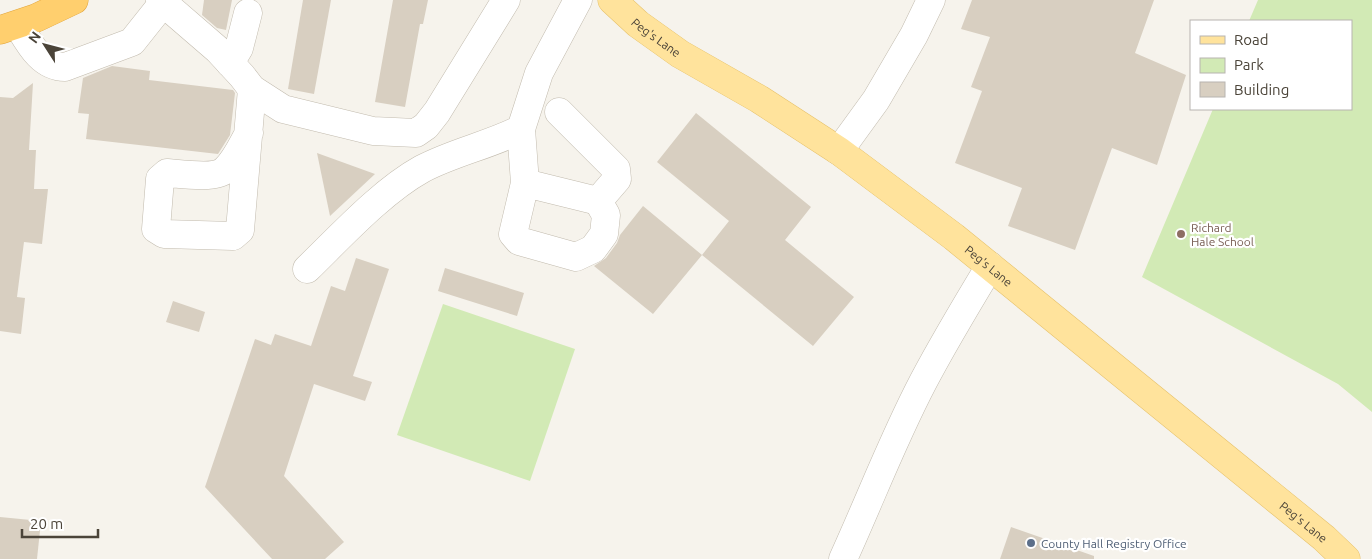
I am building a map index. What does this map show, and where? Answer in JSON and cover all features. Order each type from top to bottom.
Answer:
[{"type":"highway","points":[[9,27],[36,18],[74,0]]},
{"type":"main road","name":"Peg's Lane","points":[[612,0],[638,24],[680,54],[758,99],[839,151],[990,266],[1310,527],[1346,559]]},
{"type":"lane","points":[[9,27],[45,61],[56,67],[65,68],[132,42],[161,2],[218,50],[252,89],[289,111],[374,131],[416,133],[426,126],[437,112],[506,0]]},
{"type":"lane","points":[[525,183],[598,201],[606,215],[604,234],[593,248],[576,257],[519,241],[513,234],[525,183],[521,130],[539,73],[578,0]]},
{"type":"lane","points":[[839,151],[876,100],[914,35],[931,0]]},
{"type":"lane","points":[[230,62],[239,48],[248,13]]},
{"type":"lane","points":[[249,133],[237,154],[224,171],[213,175],[166,174],[160,179],[156,228],[164,234],[233,236],[240,230],[249,133],[252,89]]},
{"type":"lane","points":[[558,112],[616,169],[617,179],[598,201]]},
{"type":"lane","points":[[307,269],[389,193],[422,169],[521,130]]},
{"type":"lane","points":[[843,559],[923,382],[990,266]]},
{"type":"green space","points":[[1258,0],[1372,0],[1372,412],[1338,384],[1142,277],[1213,110],[1352,110],[1352,20],[1249,20]]},
{"type":"green space","points":[[443,304],[575,349],[530,481],[397,435]]},
{"type":"building","points":[[204,0],[232,0],[226,30],[217,28],[202,15]]},
{"type":"building","points":[[303,0],[331,0],[314,94],[288,89]]},
{"type":"building","points":[[393,0],[428,0],[423,24],[420,24],[405,107],[375,102]]},
{"type":"building","points":[[972,0],[1154,0],[1135,53],[1186,75],[1157,165],[1112,148],[1075,250],[1008,226],[1022,188],[955,163],[982,91],[971,87],[990,37],[961,29]]},
{"type":"building","points":[[112,66],[150,71],[149,80],[233,90],[235,93],[230,135],[218,154],[86,139],[89,114],[78,113],[83,78]]},
{"type":"building","points":[[33,83],[29,150],[36,150],[34,189],[48,189],[42,244],[24,242],[17,297],[25,298],[21,334],[0,331],[0,97],[13,98]]},
{"type":"building","points":[[696,113],[811,207],[785,240],[854,297],[813,346],[702,255],[729,221],[657,162]]},
{"type":"building","points":[[317,153],[375,174],[330,216]]},
{"type":"building","points":[[643,206],[702,255],[653,314],[594,266],[606,258],[617,243],[620,235]]},
{"type":"building","points":[[356,258],[389,269],[353,376],[372,382],[365,401],[314,384],[284,476],[344,542],[325,559],[272,559],[205,487],[255,339],[271,345],[275,334],[311,346],[331,286],[345,291]]},
{"type":"building","points":[[445,268],[524,293],[517,316],[438,291]]},
{"type":"building","points":[[173,301],[205,312],[199,332],[166,322]]},
{"type":"building","points":[[0,517],[41,521],[37,559],[0,559]]},
{"type":"building","name":"County Hall Registry Office","points":[[1011,527],[1094,556],[1094,559],[1000,559]]},
{"type":"place","name":"Richard Hale School","points":[[1181,234]]},
{"type":"place","name":"County Hall Registry Office","points":[[1031,543]]}]
